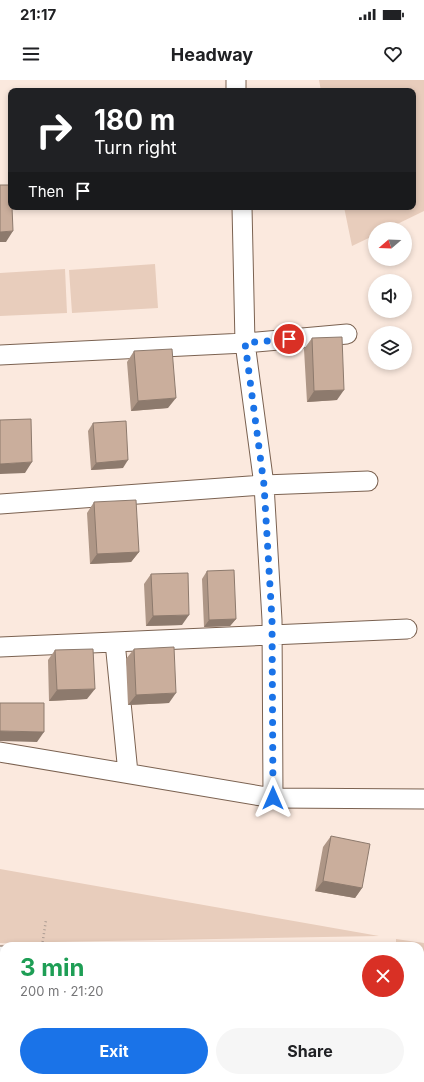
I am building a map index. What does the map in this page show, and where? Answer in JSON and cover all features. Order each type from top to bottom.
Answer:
[{"type":"street","points":[[242,210],[245,343],[264,485],[272,636],[273,798]]},
{"type":"street","points":[[0,355],[245,343],[347,334]]},
{"type":"street","points":[[0,504],[264,485],[368,481]]},
{"type":"street","points":[[0,647],[407,629]]},
{"type":"street","points":[[115,642],[128,773]]},
{"type":"street","points":[[0,752],[273,798],[424,799]]},
{"type":"path","points":[[43,942],[46,920]]},
{"type":"shaded area","points":[[319,80],[424,80],[424,211],[401,222],[368,222],[368,238],[352,246],[345,210],[416,210],[416,88],[320,88]]},
{"type":"shaded area","points":[[155,264],[158,308],[72,313],[69,270]]},
{"type":"shaded area","points":[[65,269],[67,313],[0,316],[0,273]]},
{"type":"shaded area","points":[[0,869],[379,936],[54,942],[0,942]]},
{"type":"shaded area","points":[[396,939],[417,942],[396,942]]},
{"type":"building","points":[[0,185],[8,185],[8,210],[12,210],[13,231],[0,232]]},
{"type":"building","points":[[342,337],[344,390],[314,391],[312,338]]},
{"type":"building","points":[[172,349],[176,398],[138,401],[134,351]]},
{"type":"building","points":[[31,419],[32,462],[0,464],[0,420]]},
{"type":"building","points":[[126,421],[128,460],[96,463],[93,423]]},
{"type":"building","points":[[136,500],[139,552],[97,554],[94,502]]},
{"type":"building","points":[[234,570],[236,619],[209,620],[207,571]]},
{"type":"building","points":[[188,573],[189,615],[153,616],[151,574]]},
{"type":"building","points":[[174,647],[176,693],[136,695],[134,649]]},
{"type":"building","points":[[93,649],[95,689],[57,690],[55,650]]},
{"type":"building","points":[[0,703],[44,703],[44,732],[0,731]]},
{"type":"building","points":[[331,836],[370,844],[362,888],[323,881]]},
{"type":"route","points":[[273,798],[272,620],[264,485],[245,343],[289,339]]}]
